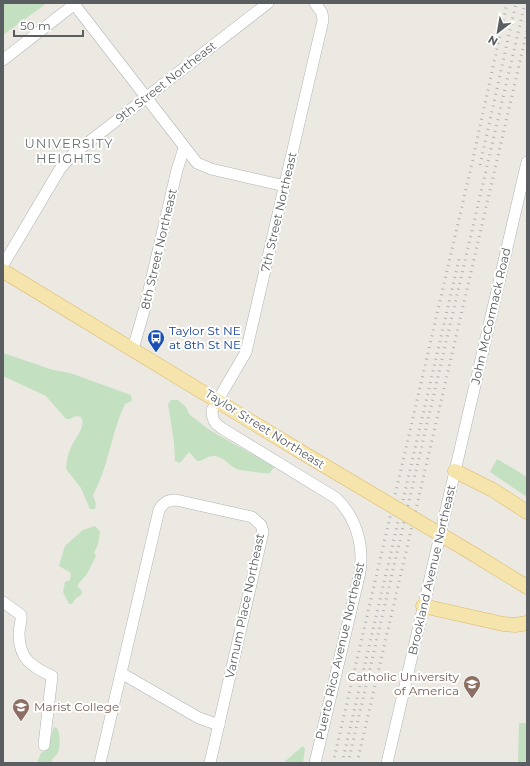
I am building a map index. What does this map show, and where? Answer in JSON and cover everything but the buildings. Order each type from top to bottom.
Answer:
[{"type":"main road","name":"Taylor Street Northeast","points":[[3,271],[527,587]]},
{"type":"main road","points":[[455,471],[493,490],[527,512]]},
{"type":"main road","points":[[423,606],[503,624],[515,625],[527,623]]},
{"type":"street","name":"9th Street Northeast","points":[[3,265],[60,169],[69,158],[268,3]]},
{"type":"street","name":"7th Street Northeast","points":[[218,400],[246,352],[285,186],[322,16],[315,3]]},
{"type":"street","points":[[3,60],[75,4],[197,163],[207,168],[285,186]]},
{"type":"street","name":"8th Street Northeast","points":[[133,349],[145,307],[177,170],[184,148]]},
{"type":"street","name":"John McCormack Road","points":[[455,471],[527,162]]},
{"type":"street","name":"Puerto Rico Avenue Northeast","points":[[218,400],[212,410],[212,417],[216,424],[336,498],[348,512],[357,532],[361,557],[360,572],[315,763]]},
{"type":"street","name":"Brookland Avenue Northeast","points":[[387,763],[455,471]]},
{"type":"street","name":"Varnum Place Northeast","points":[[121,673],[158,515],[162,504],[169,500],[176,500],[252,517],[261,525],[263,532],[219,725]]},
{"type":"street","points":[[3,602],[20,615],[19,640],[25,658],[35,668],[52,676],[44,745]]},
{"type":"street","points":[[100,763],[121,673],[200,718],[219,725],[210,763]]},
{"type":"green space","points":[[3,3],[47,3],[3,35]]},
{"type":"green space","points":[[3,353],[53,370],[70,373],[131,395],[132,401],[125,404],[120,415],[103,473],[93,495],[96,504],[95,509],[90,509],[81,488],[66,469],[69,452],[81,429],[81,417],[76,416],[66,419],[46,396],[3,376]]},
{"type":"green space","points":[[171,400],[178,400],[186,407],[189,414],[208,429],[274,467],[270,473],[236,469],[224,459],[215,456],[210,456],[197,461],[189,452],[180,463],[175,461],[174,442],[168,404]]},
{"type":"green space","points":[[497,459],[527,477],[527,497],[490,472]]},
{"type":"green space","points":[[95,526],[100,532],[98,544],[94,553],[96,556],[87,574],[78,584],[78,587],[82,591],[81,595],[76,598],[72,604],[69,604],[63,592],[65,582],[70,580],[71,573],[59,566],[65,546],[83,530]]},
{"type":"green space","points":[[519,723],[527,723],[527,763],[518,763]]},
{"type":"green space","points":[[54,727],[57,728],[59,736],[60,746],[58,752],[51,763],[37,763],[41,753],[47,750]]},
{"type":"green space","points":[[303,746],[305,749],[303,763],[283,763]]},
{"type":"railway","points":[[333,763],[472,163],[507,3]]},
{"type":"railway","points":[[480,165],[516,3]]},
{"type":"railway","points":[[348,763],[525,3]]},
{"type":"railway","points":[[357,763],[527,31]]},
{"type":"railway","points":[[342,763],[460,255]]},
{"type":"place","name":"Taylor St NE at 8th St NE","points":[[156,353]]},
{"type":"place","name":"Catholic University of America","points":[[472,699]]},
{"type":"place","name":"Marist College","points":[[21,722]]},
{"type":"district","name":"UNIVERSITY HEIGHTS","points":[[69,150]]}]
